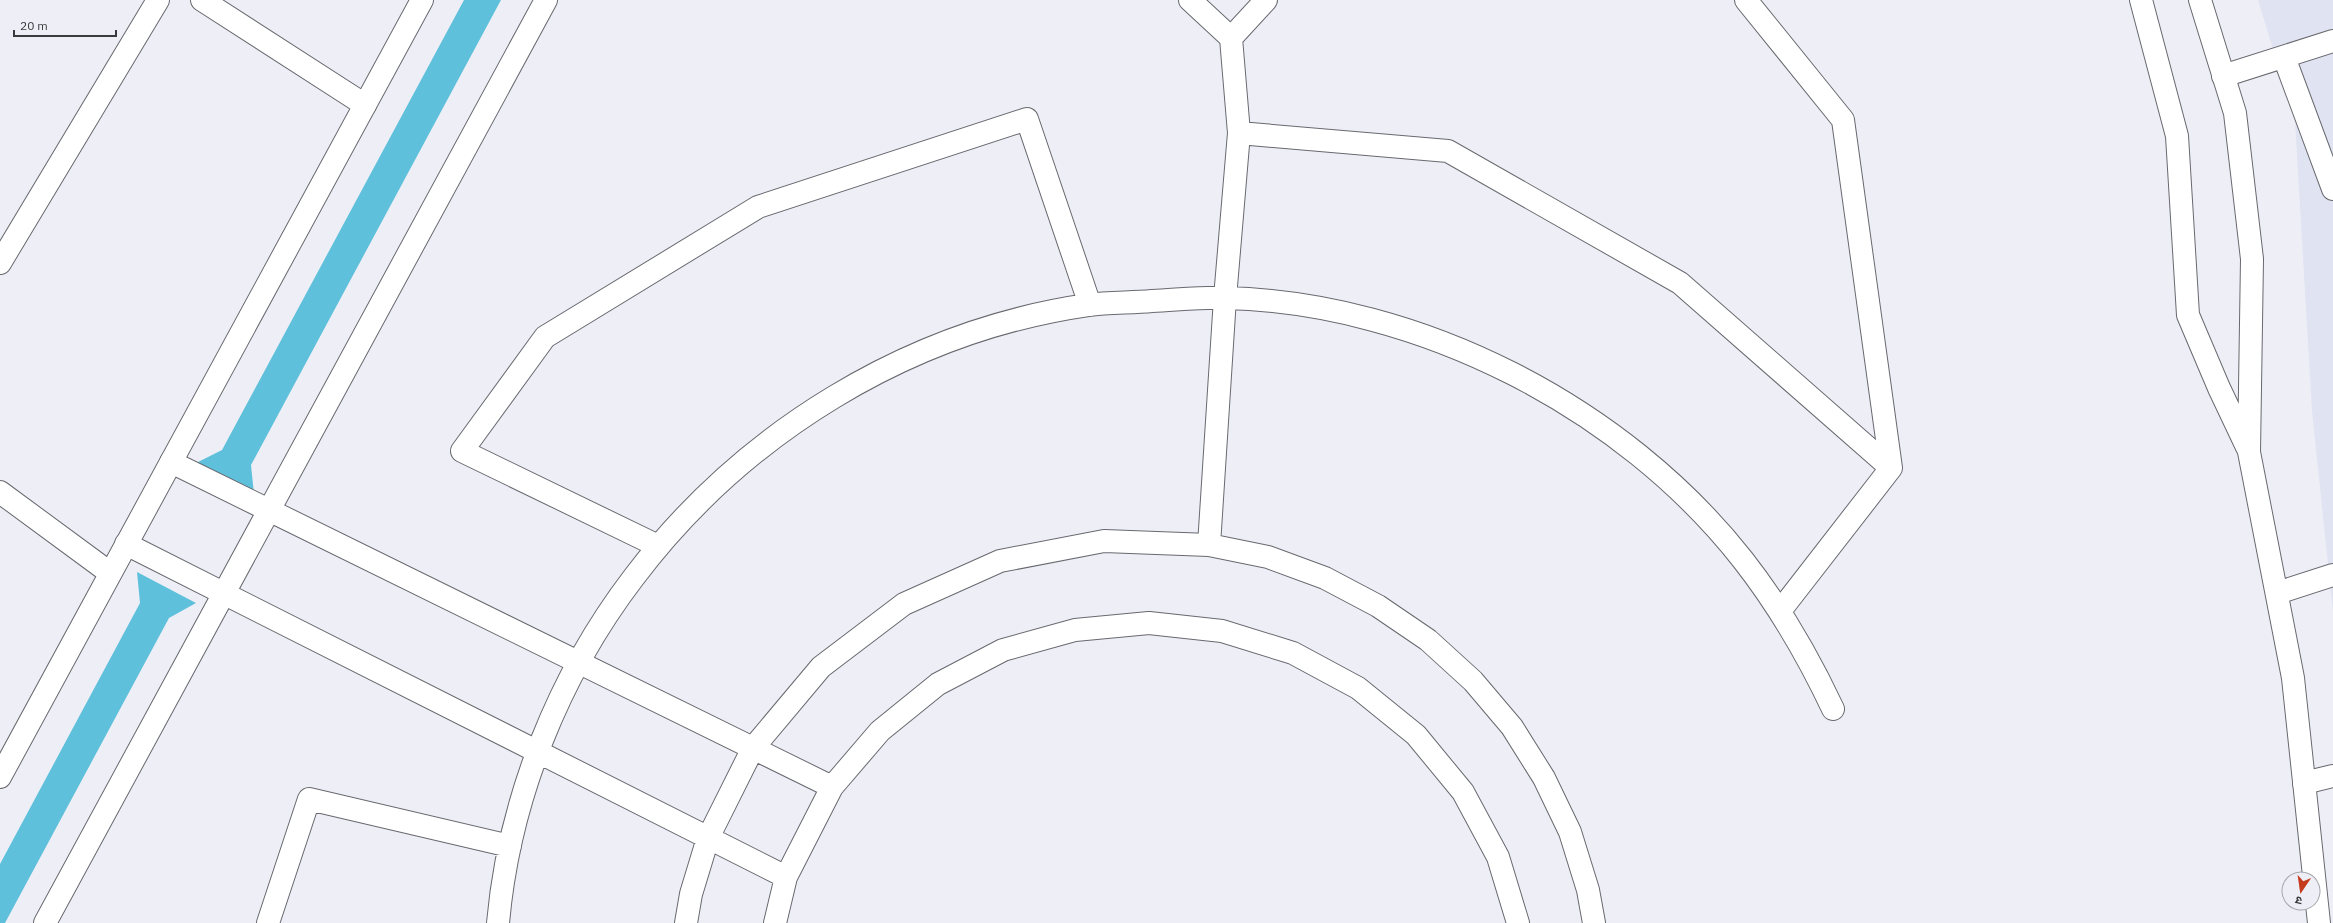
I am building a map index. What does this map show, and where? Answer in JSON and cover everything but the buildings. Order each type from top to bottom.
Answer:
[{"type":"street","points":[[0,263],[158,0]]},
{"type":"street","points":[[202,0],[365,105]]},
{"type":"street","points":[[0,777],[422,0]]},
{"type":"street","points":[[45,923],[546,0]]},
{"type":"street","points":[[1190,0],[1231,38],[1239,133],[1225,298],[1209,545]]},
{"type":"street","points":[[1231,38],[1266,0]]},
{"type":"street","points":[[1746,0],[1843,120],[1891,468],[1780,611]]},
{"type":"street","points":[[2141,0],[2177,136],[2188,314],[2219,388],[2249,452]]},
{"type":"street","points":[[2200,0],[2235,113],[2252,259],[2249,452],[2293,678],[2319,923]]},
{"type":"street","points":[[2223,76],[2333,41]]},
{"type":"street","points":[[2284,57],[2333,189]]},
{"type":"street","points":[[658,546],[462,451],[545,337],[758,207],[1027,118],[1090,305]]},
{"type":"street","points":[[1239,133],[1448,151],[1680,283],[1891,468]]},
{"type":"street","points":[[498,923],[510,846],[522,798],[538,751],[578,662],[615,602],[658,546],[716,484],[781,431],[852,386],[928,349],[992,327],[1090,305],[1225,298],[1290,304],[1356,316],[1419,334],[1481,358],[1540,388],[1596,423],[1649,464],[1697,508],[1741,558],[1780,611],[1813,664],[1833,709]]},
{"type":"street","points":[[170,462],[832,787]]},
{"type":"street","points":[[0,492],[110,573]]},
{"type":"street","points":[[686,923],[691,894],[708,838],[754,748],[821,667],[904,604],[1000,561],[1104,541],[1209,545],[1268,557],[1331,581],[1378,606],[1428,640],[1473,681],[1512,727],[1544,778],[1570,832],[1588,890],[1594,923]]},
{"type":"street","points":[[126,544],[786,877]]},
{"type":"street","points":[[2277,593],[2333,575]]},
{"type":"street","points":[[775,923],[786,877],[832,787],[880,731],[938,684],[1003,650],[1075,630],[1149,623],[1222,631],[1293,653],[1358,688],[1416,735],[1463,792],[1498,857],[1518,923]]},
{"type":"street","points":[[2304,782],[2333,776]]},
{"type":"street","points":[[268,923],[309,799],[510,846]]},
{"type":"shaded area","points":[[2258,0],[2333,0],[2333,612],[2312,411],[2295,121]]},
{"type":"water","points":[[464,0],[501,0],[251,465],[254,494],[196,463],[222,450]]},
{"type":"water","points":[[137,572],[196,603],[169,618],[5,923],[0,923],[0,864],[140,603]]}]
